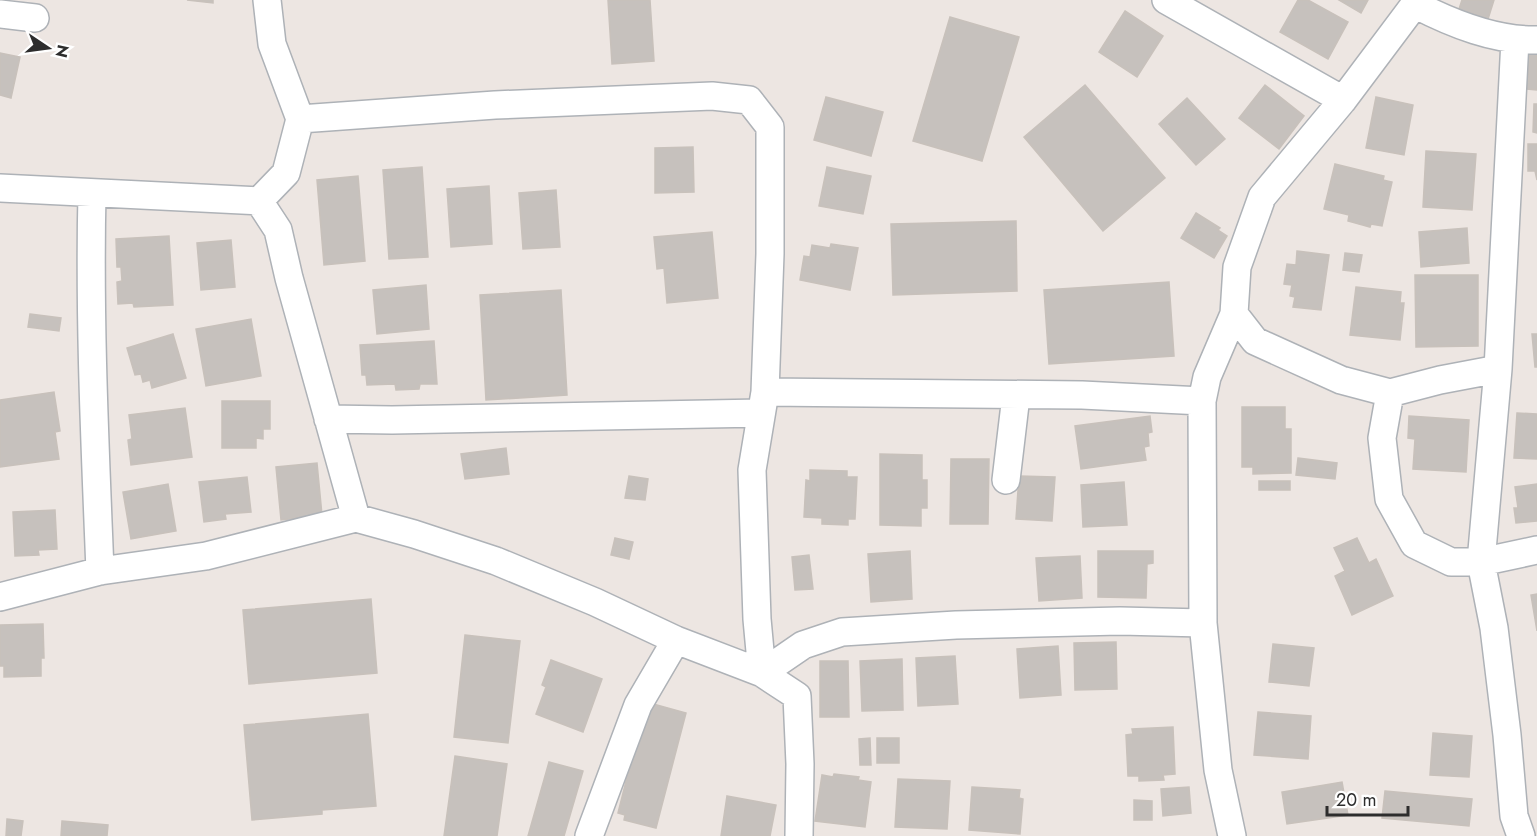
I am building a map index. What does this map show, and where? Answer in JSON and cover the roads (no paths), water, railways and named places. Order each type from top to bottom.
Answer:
[{"type":"street","points":[[0,188],[259,201],[285,173],[300,119],[272,45],[267,0]]},
{"type":"street","points":[[1166,0],[1343,100]]},
{"type":"street","points":[[1232,836],[1218,770],[1203,623],[1202,400],[1207,377],[1234,314],[1238,267],[1263,197],[1343,100],[1417,2],[1450,22],[1526,40],[1481,562],[1494,628],[1514,816],[1521,836]]},
{"type":"street","points":[[0,14],[34,18]]},
{"type":"street","points":[[300,119],[495,105],[712,96],[749,100],[770,127],[770,254],[763,403],[752,470],[757,619],[762,673]]},
{"type":"street","points":[[92,193],[90,278],[100,571]]},
{"type":"street","points":[[259,201],[278,230],[289,278],[356,518]]},
{"type":"street","points":[[1234,314],[1255,341],[1341,380],[1390,393],[1440,380],[1498,369]]},
{"type":"street","points":[[1390,393],[1382,438],[1389,499],[1414,544],[1451,562],[1481,562],[1537,550]]},
{"type":"street","points":[[328,419],[404,420],[763,403],[1016,396],[1082,395],[1202,400]]},
{"type":"street","points":[[1006,480],[1016,396]]},
{"type":"street","points":[[0,597],[100,571],[206,556],[356,518],[414,534],[496,561],[595,602],[676,640],[762,673],[797,696],[800,764],[799,836]]},
{"type":"street","points":[[762,673],[802,645],[842,632],[968,624],[1120,621],[1203,623]]},
{"type":"street","points":[[589,836],[638,705],[676,640]]}]
